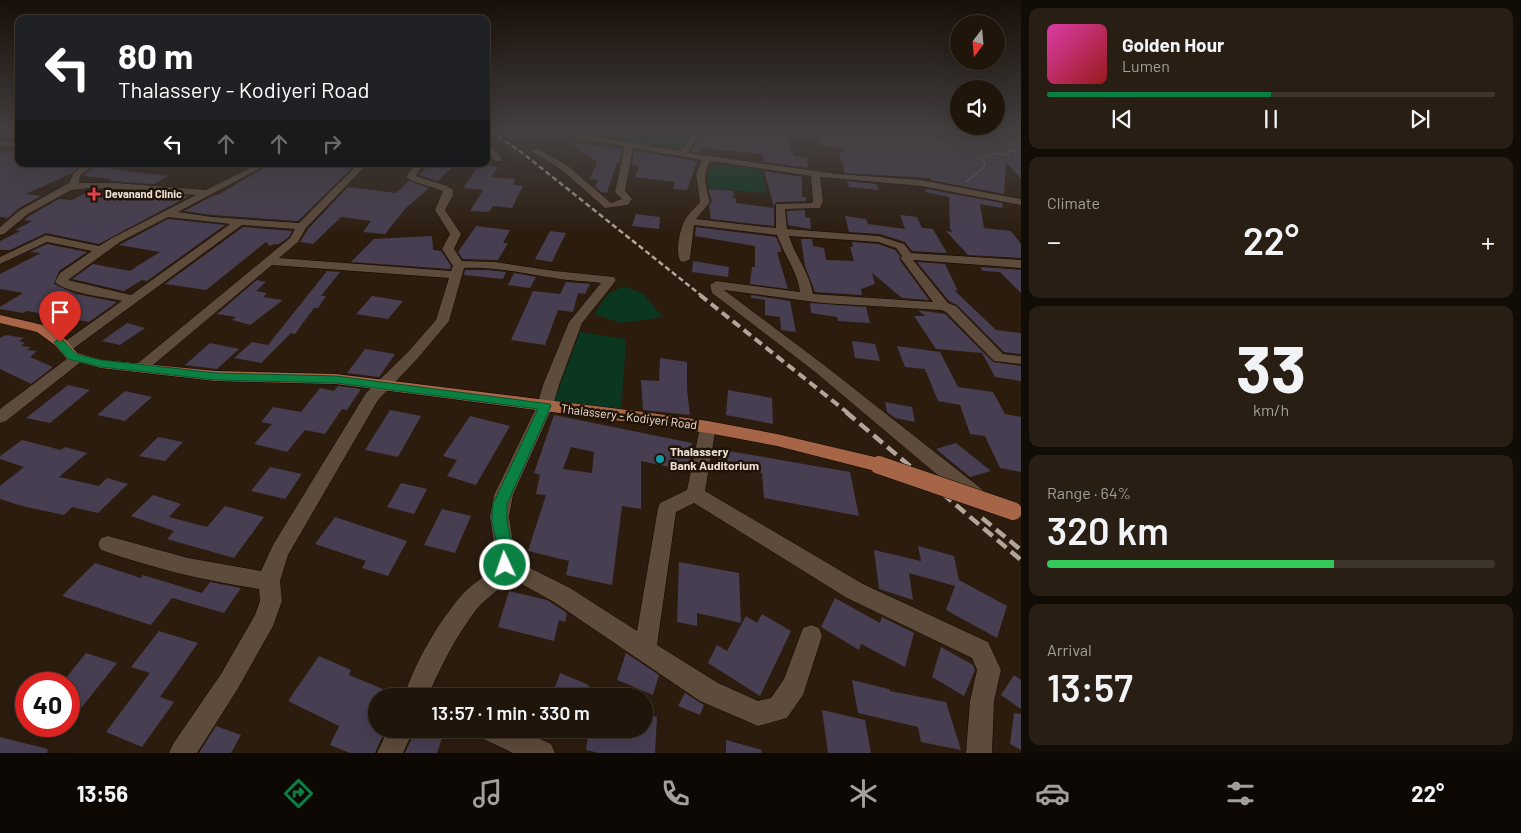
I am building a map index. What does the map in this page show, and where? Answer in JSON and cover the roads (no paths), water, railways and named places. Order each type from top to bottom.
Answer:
[{"type":"main road","name":"Thalassery - Kodiyeri Road","points":[[0,319],[42,329],[72,356],[101,364],[216,376],[336,379],[708,427],[806,447],[879,465],[1017,512]]},
{"type":"street","points":[[562,166],[609,206],[615,206],[625,203],[627,199],[620,192],[625,166]]},
{"type":"street","points":[[684,258],[684,242],[690,221],[705,202],[700,180],[700,170],[702,166]]},
{"type":"street","points":[[758,166],[815,174],[921,183],[1021,202]]},
{"type":"street","points":[[0,232],[24,212],[74,184],[73,179],[77,173],[86,167]]},
{"type":"street","points":[[133,299],[61,282],[64,276],[100,250],[141,226],[169,214],[258,167]]},
{"type":"street","points":[[142,367],[294,240],[302,226],[360,167]]},
{"type":"street","points":[[182,753],[229,682],[265,619],[271,600],[269,581],[272,568],[310,500],[372,397],[442,321],[457,270],[448,248],[450,240],[456,234],[452,225],[442,218],[440,210],[448,195],[448,190],[437,184],[419,181],[411,177],[417,167]]},
{"type":"street","points":[[807,297],[804,278],[797,262],[787,247],[782,232],[780,206],[816,206],[818,201],[815,174]]},
{"type":"street","points":[[69,187],[98,185],[207,194]]},
{"type":"street","points":[[169,214],[212,220],[302,226]]},
{"type":"street","points":[[65,348],[241,221]]},
{"type":"street","points":[[690,221],[782,232],[879,239],[900,246],[908,256],[906,258],[943,306]]},
{"type":"street","points":[[0,261],[46,238],[100,250]]},
{"type":"street","points":[[908,256],[1021,264]]},
{"type":"street","points":[[270,261],[457,270],[471,264],[514,267],[557,275],[610,280],[576,322],[551,385],[545,406],[500,504],[505,565],[494,582],[471,600],[452,625],[422,688]]},
{"type":"street","points":[[988,503],[953,478],[819,368],[716,290],[716,285],[807,297],[943,306],[951,309],[999,358],[1021,360]]},
{"type":"street","points":[[0,417],[78,358]]},
{"type":"street","points":[[695,494],[708,427]]},
{"type":"street","points":[[645,649],[668,508],[695,494]]},
{"type":"street","points":[[695,494],[855,591],[980,650],[990,670],[982,700],[979,753]]},
{"type":"street","points":[[108,544],[167,563],[225,576],[269,581]]},
{"type":"street","points":[[505,565],[562,594],[709,692],[758,714],[778,709],[794,686],[811,636]]},
{"type":"street","points":[[390,753],[397,738]]},
{"type":"street","points":[[510,738],[542,753]]},
{"type":"railway","points":[[539,166],[702,296]]},
{"type":"railway","points":[[700,295],[848,413]]},
{"type":"railway","points":[[846,412],[1021,560]]},
{"type":"railway","points":[[982,518],[1021,550]]},
{"type":"place","name":"Devanand Clinic","points":[[94,194]]},
{"type":"place","name":"Thalassery Bank Auditorium","points":[[660,459]]}]
